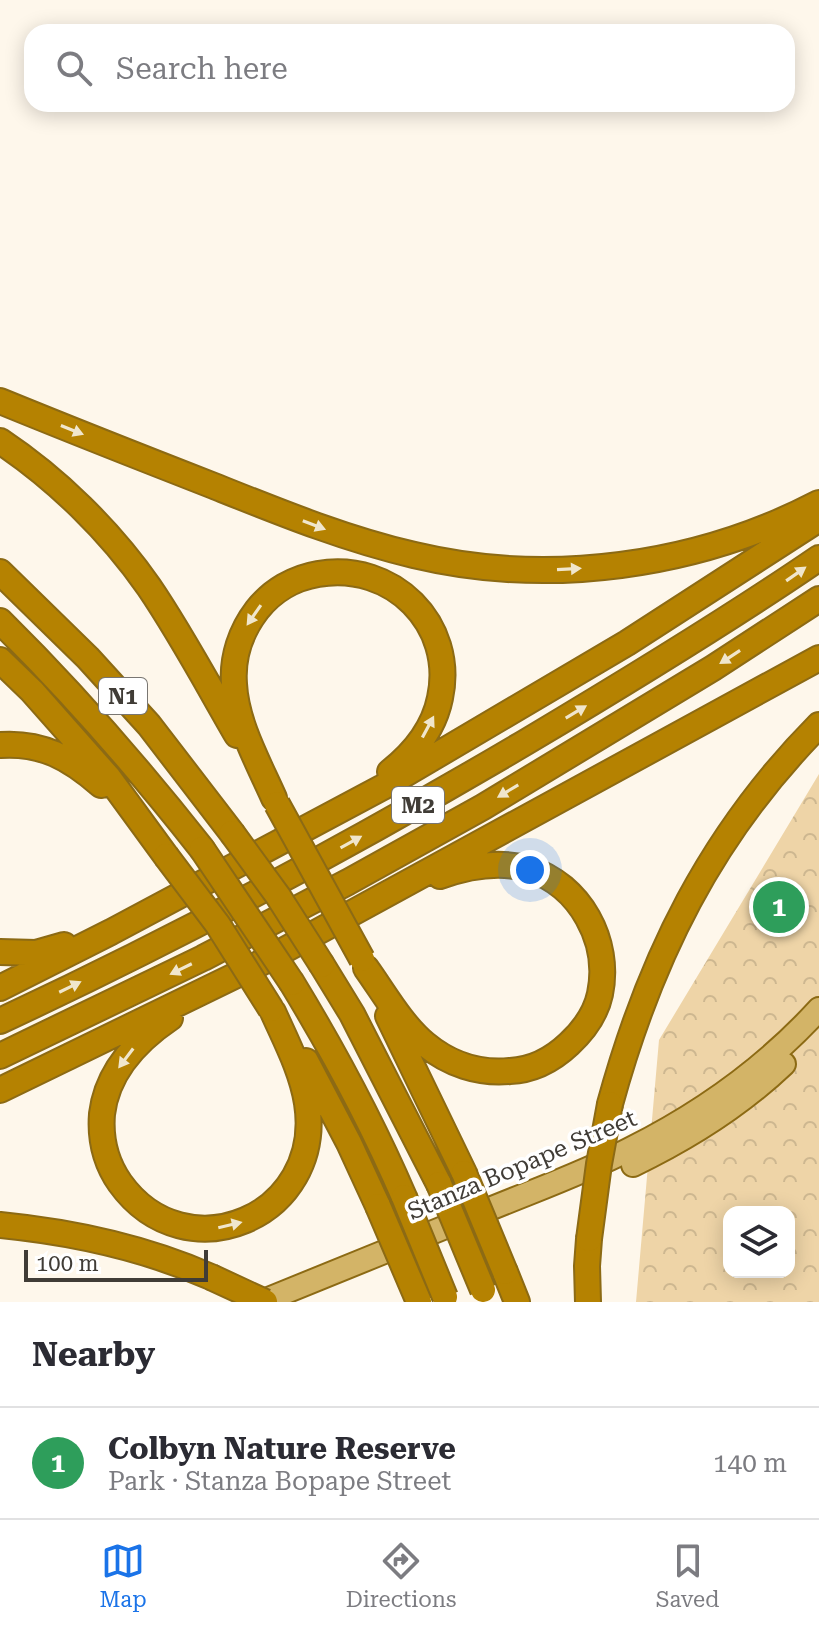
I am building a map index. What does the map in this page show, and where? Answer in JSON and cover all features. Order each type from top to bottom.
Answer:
[{"type":"highway","points":[[0,401],[323,529],[414,555],[474,566],[565,570],[658,559],[750,533],[819,503]]},
{"type":"highway","points":[[0,441],[47,476],[101,528],[147,585],[186,646],[276,801],[364,963],[464,1173],[517,1302]]},
{"type":"highway","points":[[0,988],[383,787],[557,685],[819,519]]},
{"type":"highway","name":"M2","points":[[0,1021],[165,941],[438,794],[663,660],[819,558]]},
{"type":"highway","name":"N1","points":[[0,572],[88,658],[149,725],[278,896],[366,1040],[439,1184],[486,1296]]},
{"type":"highway","points":[[276,801],[236,701],[235,655],[247,626],[271,596],[303,578],[346,572],[391,585],[410,600],[427,620],[440,653],[442,684],[431,724],[414,749],[381,779],[280,842]]},
{"type":"highway","name":"M2","points":[[0,1056],[203,958],[483,807],[713,668],[819,599]]},
{"type":"highway","name":"N1","points":[[0,621],[48,668],[150,783],[246,912],[324,1034],[375,1131],[446,1300]]},
{"type":"highway","points":[[0,1090],[257,965],[819,658]]},
{"type":"highway","points":[[0,660],[32,691],[109,778],[218,925],[320,1087],[378,1206],[419,1302]]},
{"type":"highway","points":[[588,1302],[589,1239],[610,1104],[652,976],[717,850],[748,808],[819,725]]},
{"type":"highway","points":[[0,745],[46,749],[82,769],[108,791],[164,853]]},
{"type":"highway","points":[[342,919],[460,869],[487,865],[531,869],[575,897],[596,934],[602,977],[595,1009],[577,1037],[553,1058],[536,1066],[521,1071],[500,1072],[469,1068],[425,1044],[401,1017],[364,963]]},
{"type":"highway","points":[[0,952],[36,953],[68,944],[193,887]]},
{"type":"highway","points":[[257,965],[154,1029],[126,1057],[112,1081],[102,1123],[105,1152],[117,1179],[145,1209],[183,1225],[210,1229],[224,1227],[249,1219],[270,1207],[290,1185],[303,1161],[308,1143],[307,1102],[297,1067],[272,1010]]},
{"type":"highway","points":[[0,1225],[50,1231],[121,1247],[189,1267],[263,1302]]},
{"type":"main road","name":"Stanza Bopape Street","points":[[263,1302],[581,1172],[671,1128],[732,1087],[785,1044],[819,1009]]},
{"type":"main road","name":"Stanza Bopape Street","points":[[298,1302],[609,1176],[671,1145],[757,1087],[819,1030]]},
{"type":"green space","points":[[819,774],[819,1302],[636,1302],[659,1040]]},
{"type":"place","name":"Colbyn Nature Reserve","points":[[779,907]]}]
